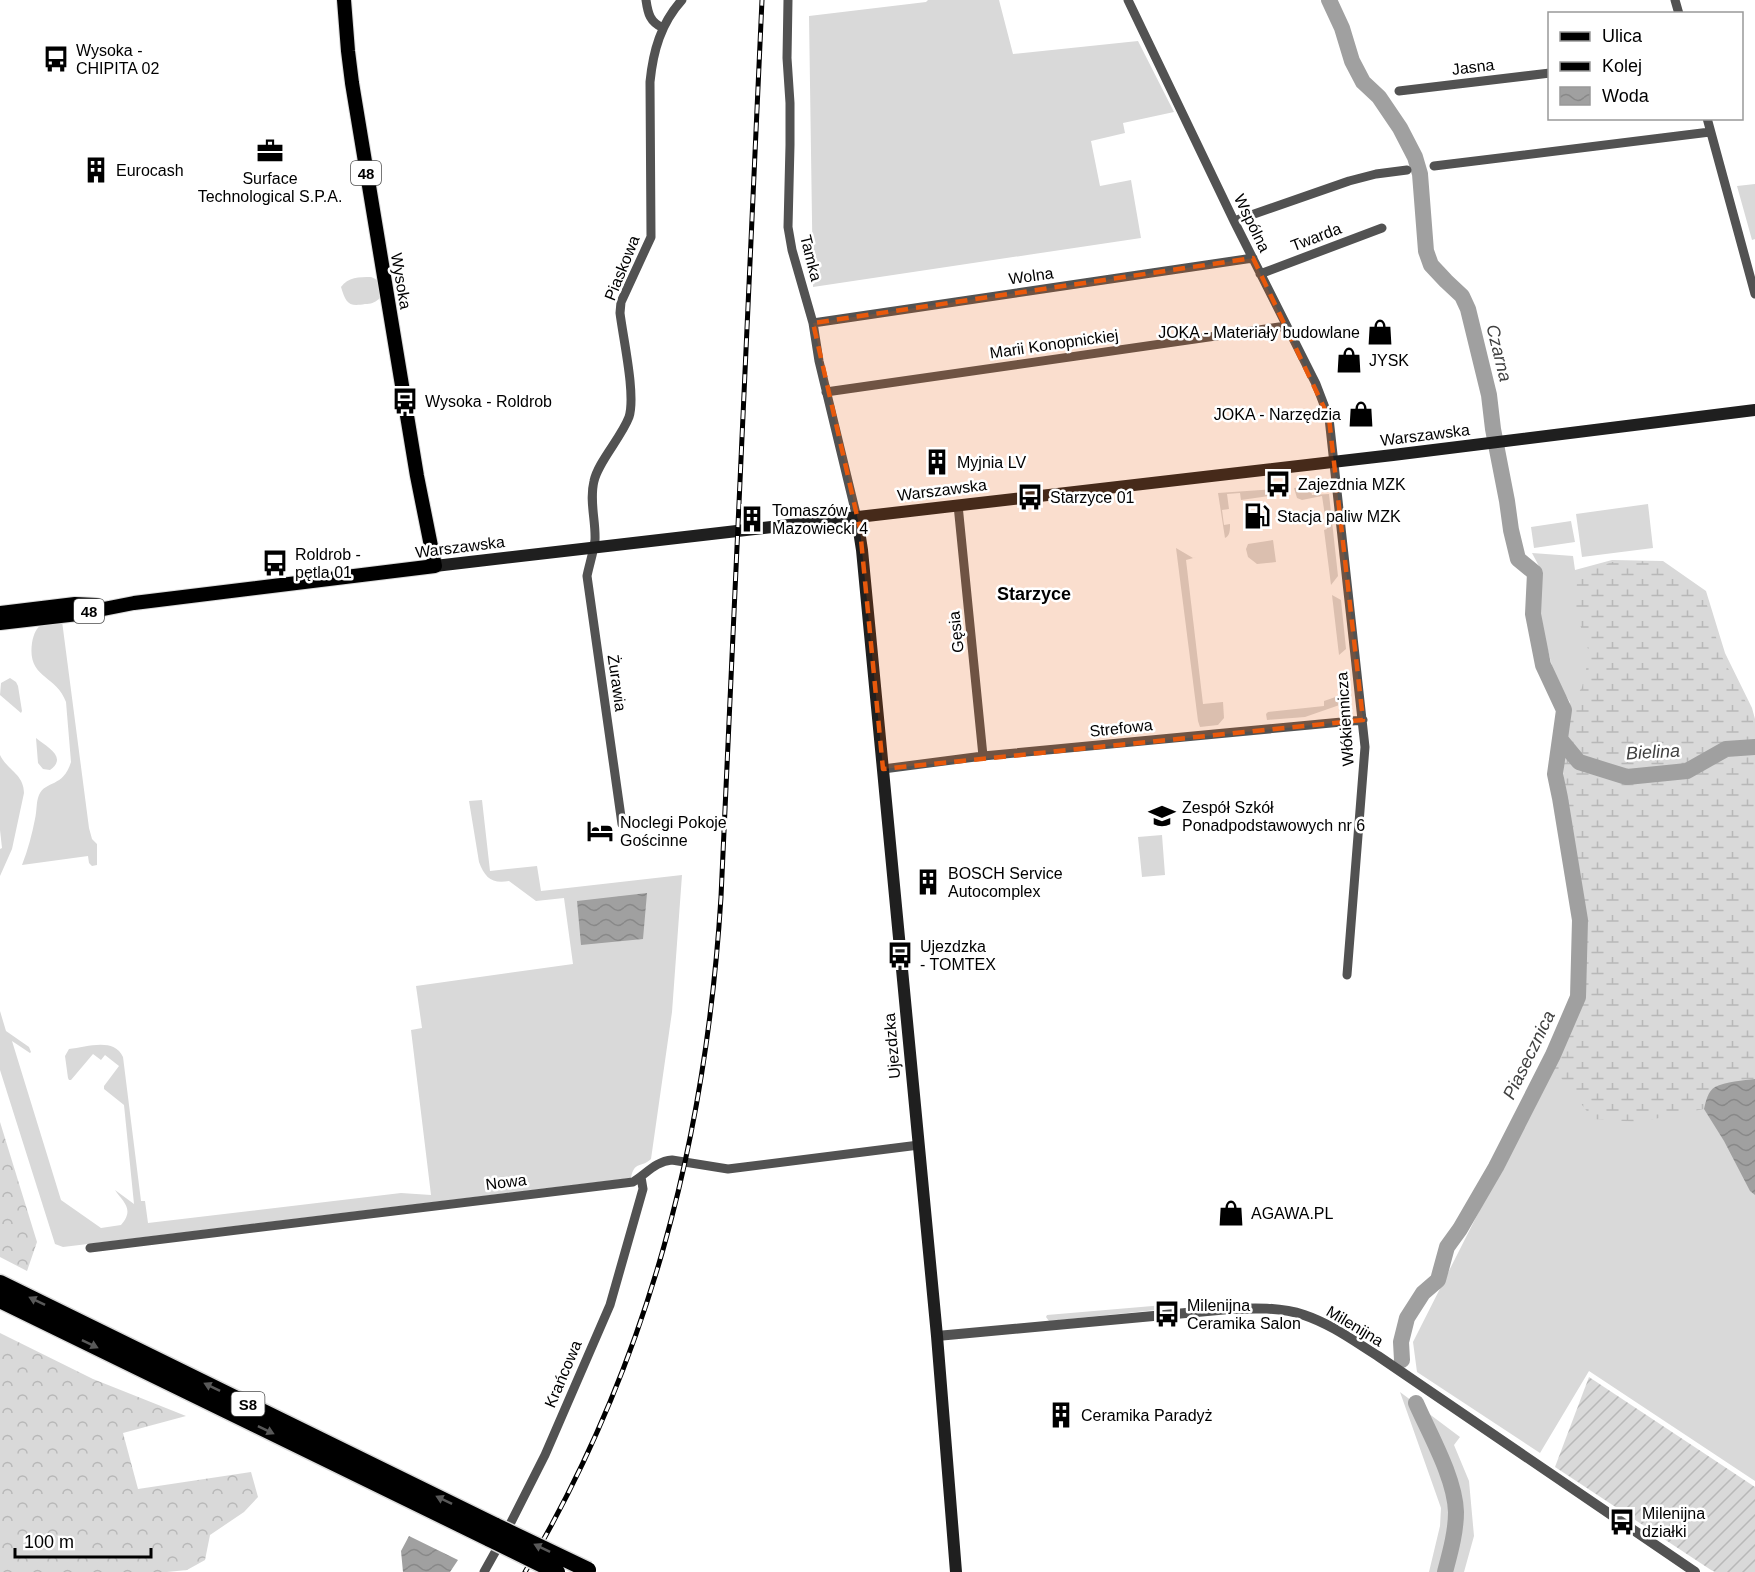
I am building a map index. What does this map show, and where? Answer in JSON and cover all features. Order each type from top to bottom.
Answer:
[{"type":"highway","name":"S8","points":[[0,1283],[493,1532],[557,1572]]},
{"type":"highway","name":"S8","points":[[0,1300],[493,1532],[590,1571]]},
{"type":"main road","name":"Wysoka","points":[[345,0],[348,51],[355,104],[416,470],[435,566]]},
{"type":"main road","name":"Warszawska","points":[[0,613],[75,604],[134,603],[1755,410]]},
{"type":"main road","name":"Ujezdzka","points":[[857,518],[862,550],[937,1336],[956,1572]]},
{"type":"main road","name":"Warszawska","points":[[0,623],[78,614],[134,603]]},
{"type":"street","points":[[646,0],[651,20],[663,28]]},
{"type":"street","name":"Piaskowa","points":[[594,547],[592,489],[594,478],[625,424],[631,407],[620,313],[621,302],[651,237],[650,82],[654,53],[663,28],[682,0]]},
{"type":"street","name":"Tamka","points":[[788,0],[790,145],[788,227],[792,250],[813,323],[826,392],[857,518]]},
{"type":"street","name":"Wspólna","points":[[1128,0],[1252,258],[1316,384],[1329,418],[1333,462]]},
{"type":"street","name":"Jasna","points":[[1399,91],[1548,73]]},
{"type":"street","points":[[1707,120],[1755,294]]},
{"type":"street","points":[[1434,166],[1710,132]]},
{"type":"street","points":[[1234,221],[1349,181],[1376,174],[1407,170]]},
{"type":"street","name":"Twarda","points":[[1260,274],[1382,228]]},
{"type":"street","name":"Wolna","points":[[813,323],[1252,258]]},
{"type":"street","name":"Marii Konopnickiej","points":[[826,392],[1286,326]]},
{"type":"street","name":"Włókiennicza","points":[[1333,462],[1365,747],[1347,975]]},
{"type":"street","name":"Gęsia","points":[[958,505],[983,756]]},
{"type":"street","name":"Żurawia","points":[[594,547],[587,576],[622,824]]},
{"type":"street","name":"Strefowa","points":[[883,769],[983,756],[1363,720]]},
{"type":"street","name":"Nowa","points":[[90,1248],[633,1182],[654,1166],[672,1160],[728,1169],[919,1145]]},
{"type":"street","name":"Krańcowa","points":[[484,1572],[544,1455],[610,1305],[643,1189],[641,1178]]},
{"type":"street","name":"Milenijna","points":[[937,1336],[1229,1309],[1282,1310],[1304,1315],[1330,1326],[1378,1356],[1695,1572]]},
{"type":"highlighted area","points":[[1253,258],[1329,418],[1363,720],[883,769],[860,529],[813,323]]},
{"type":"green space","points":[[928,0],[999,0],[1013,54],[1138,41],[1174,112],[1123,123],[1125,133],[1091,141],[1100,186],[1131,180],[1141,238],[813,287],[809,16]]},
{"type":"green space","points":[[1755,184],[1755,239],[1752,240],[1737,186]]},
{"type":"green space","points":[[371,277],[377,280],[380,286],[379,299],[369,304],[348,303],[341,287],[354,278]]},
{"type":"green space","points":[[1310,486],[1312,495],[1329,494],[1338,576],[1331,585],[1322,496],[1302,500],[1297,498],[1294,488]]},
{"type":"green space","points":[[1274,489],[1272,495],[1269,496],[1241,500],[1240,493],[1227,494],[1229,509],[1222,510],[1224,525],[1230,524],[1230,528],[1225,538],[1218,493]]},
{"type":"green space","points":[[1648,504],[1653,548],[1582,557],[1576,514]]},
{"type":"green space","points":[[1571,521],[1575,542],[1534,548],[1531,527]]},
{"type":"green space","points":[[1273,540],[1276,562],[1257,564],[1248,557],[1246,549],[1248,544]]},
{"type":"green space","points":[[1176,548],[1193,558],[1197,557],[1186,560],[1203,704],[1223,702],[1224,718],[1218,725],[1200,727],[1198,721]]},
{"type":"green space","points":[[1532,553],[1573,556],[1575,570],[1612,560],[1663,561],[1706,591],[1725,653],[1752,708],[1755,719],[1755,1481],[1589,1371],[1540,1453],[1417,1372],[1413,1342],[1551,1069],[1580,998],[1581,921],[1562,797],[1570,702],[1556,681],[1538,613],[1541,570]]},
{"type":"green space","points":[[1612,562],[1661,563],[1693,585],[1707,605],[1721,655],[1749,708],[1755,727],[1755,1079],[1743,1080],[1707,1097],[1704,1109],[1639,1122],[1593,1119],[1554,1069],[1582,999],[1583,921],[1563,795],[1564,744],[1572,704],[1582,687],[1588,649],[1574,606],[1578,575]]},
{"type":"green space","points":[[1332,595],[1341,600],[1346,649],[1339,655]]},
{"type":"green space","points":[[62,621],[89,828],[92,839],[97,844],[97,865],[92,866],[89,863],[88,856],[22,865],[36,816],[39,795],[42,790],[64,776],[71,762],[66,702],[56,686],[38,670],[32,655],[32,643],[38,628],[41,625]]},
{"type":"green space","points":[[10,678],[18,686],[21,713],[0,695],[1,683]]},
{"type":"green space","points":[[1350,692],[1351,701],[1305,717],[1267,720],[1268,712],[1324,706],[1324,701]]},
{"type":"green space","points":[[36,738],[54,752],[57,761],[50,770],[43,769],[38,763]]},
{"type":"green space","points":[[0,755],[21,781],[24,793],[12,849],[0,876],[0,849],[2,848]]},
{"type":"green space","points":[[482,800],[490,871],[537,866],[541,891],[682,875],[672,1012],[651,1159],[636,1167],[631,1178],[63,1247],[55,1244],[0,1070],[0,1011],[6,1031],[29,1047],[31,1052],[12,1041],[61,1200],[101,1228],[121,1225],[127,1214],[124,1202],[115,1190],[134,1204],[124,1105],[104,1089],[119,1066],[105,1055],[101,1060],[93,1054],[71,1080],[68,1078],[65,1056],[69,1049],[92,1045],[113,1047],[123,1057],[141,1201],[145,1201],[148,1223],[401,1193],[431,1195],[411,1030],[422,1028],[416,986],[573,964],[564,898],[536,901],[509,881],[494,881],[484,872],[479,862],[469,801]]},
{"type":"green space","points":[[1162,835],[1165,875],[1142,877],[1138,837]]},
{"type":"green space","points":[[0,1122],[37,1242],[27,1271],[0,1257]]},
{"type":"green space","points":[[1176,1304],[1156,1310],[1049,1321],[1046,1317],[1047,1315]]},
{"type":"green space","points":[[0,1333],[93,1379],[186,1416],[123,1433],[138,1489],[251,1472],[258,1497],[244,1512],[210,1535],[205,1560],[187,1570],[167,1572],[0,1572]]},
{"type":"green space","points":[[1589,1377],[1755,1487],[1755,1572],[1715,1572],[1711,1570],[1555,1467]]},
{"type":"green space","points":[[1400,1392],[1460,1437],[1454,1445],[1469,1481],[1474,1536],[1464,1572],[1429,1572],[1440,1526],[1441,1508]]},
{"type":"water","points":[[647,893],[643,939],[581,945],[577,901]]},
{"type":"water","points":[[1755,1079],[1755,1195],[1750,1191],[1704,1109],[1709,1094],[1715,1087]]},
{"type":"water","points":[[409,1536],[458,1560],[450,1572],[403,1572],[401,1551]]},
{"type":"waterway","name":"Czarna","points":[[1329,0],[1342,28],[1352,61],[1363,82],[1379,97],[1400,128],[1415,157],[1420,174],[1426,251],[1431,265],[1462,296],[1468,309],[1489,395],[1493,429],[1518,559],[1535,573],[1533,614],[1543,665],[1564,710],[1555,774],[1580,920],[1578,997],[1553,1055],[1496,1167],[1447,1247],[1438,1280],[1423,1293],[1407,1318],[1401,1342],[1402,1360]]},
{"type":"waterway","name":"Bielina","points":[[1560,739],[1579,762],[1627,777],[1687,771],[1726,749],[1755,747]]},
{"type":"waterway","name":"Piasecznica","points":[[1416,1403],[1447,1471],[1455,1499],[1455,1527],[1445,1572]]},
{"type":"railway","points":[[525,1572],[568,1493],[606,1412],[638,1330],[664,1246],[685,1162],[701,1075],[713,987],[721,897],[762,0]]},
{"type":"place","name":"Wysoka - CHIPITA 02","points":[[56,59]]},
{"type":"place","name":"Surface Technological S.P.A.","points":[[270,151]]},
{"type":"place","name":"Eurocash","points":[[96,170]]},
{"type":"place","name":"JOKA - Materiały budowlane","points":[[1380,332]]},
{"type":"place","name":"JYSK","points":[[1349,360]]},
{"type":"place","name":"Wysoka - Roldrob","points":[[405,401]]},
{"type":"place","name":"JOKA - Narzędzia","points":[[1361,414]]},
{"type":"place","name":"Myjnia LV","points":[[937,462]]},
{"type":"place","name":"Zajezdnia MZK","points":[[1278,484]]},
{"type":"place","name":"Starzyce 01","points":[[1030,497]]},
{"type":"place","name":"Stacja paliw MZK","points":[[1257,516]]},
{"type":"place","name":"Tomaszów Mazowiecki 4","points":[[752,519]]},
{"type":"place","name":"Roldrob - pętla 01","points":[[275,563]]},
{"type":"place","name":"Zespół Szkół Ponadpodstawowych nr 6","points":[[1162,816]]},
{"type":"place","name":"Noclegi Pokoje Gościnne","points":[[600,831]]},
{"type":"place","name":"BOSCH Service Autocomplex","points":[[928,882]]},
{"type":"place","name":"Ujezdzka - TOMTEX","points":[[900,955]]},
{"type":"place","name":"AGAWA.PL","points":[[1231,1213]]},
{"type":"place","name":"Milenijna Ceramika Salon","points":[[1167,1314]]},
{"type":"place","name":"Ceramika Paradyż","points":[[1061,1415]]},
{"type":"place","name":"Milenijna działki","points":[[1622,1522]]},
{"type":"district","name":"Starzyce","points":[[1034,594]]}]
